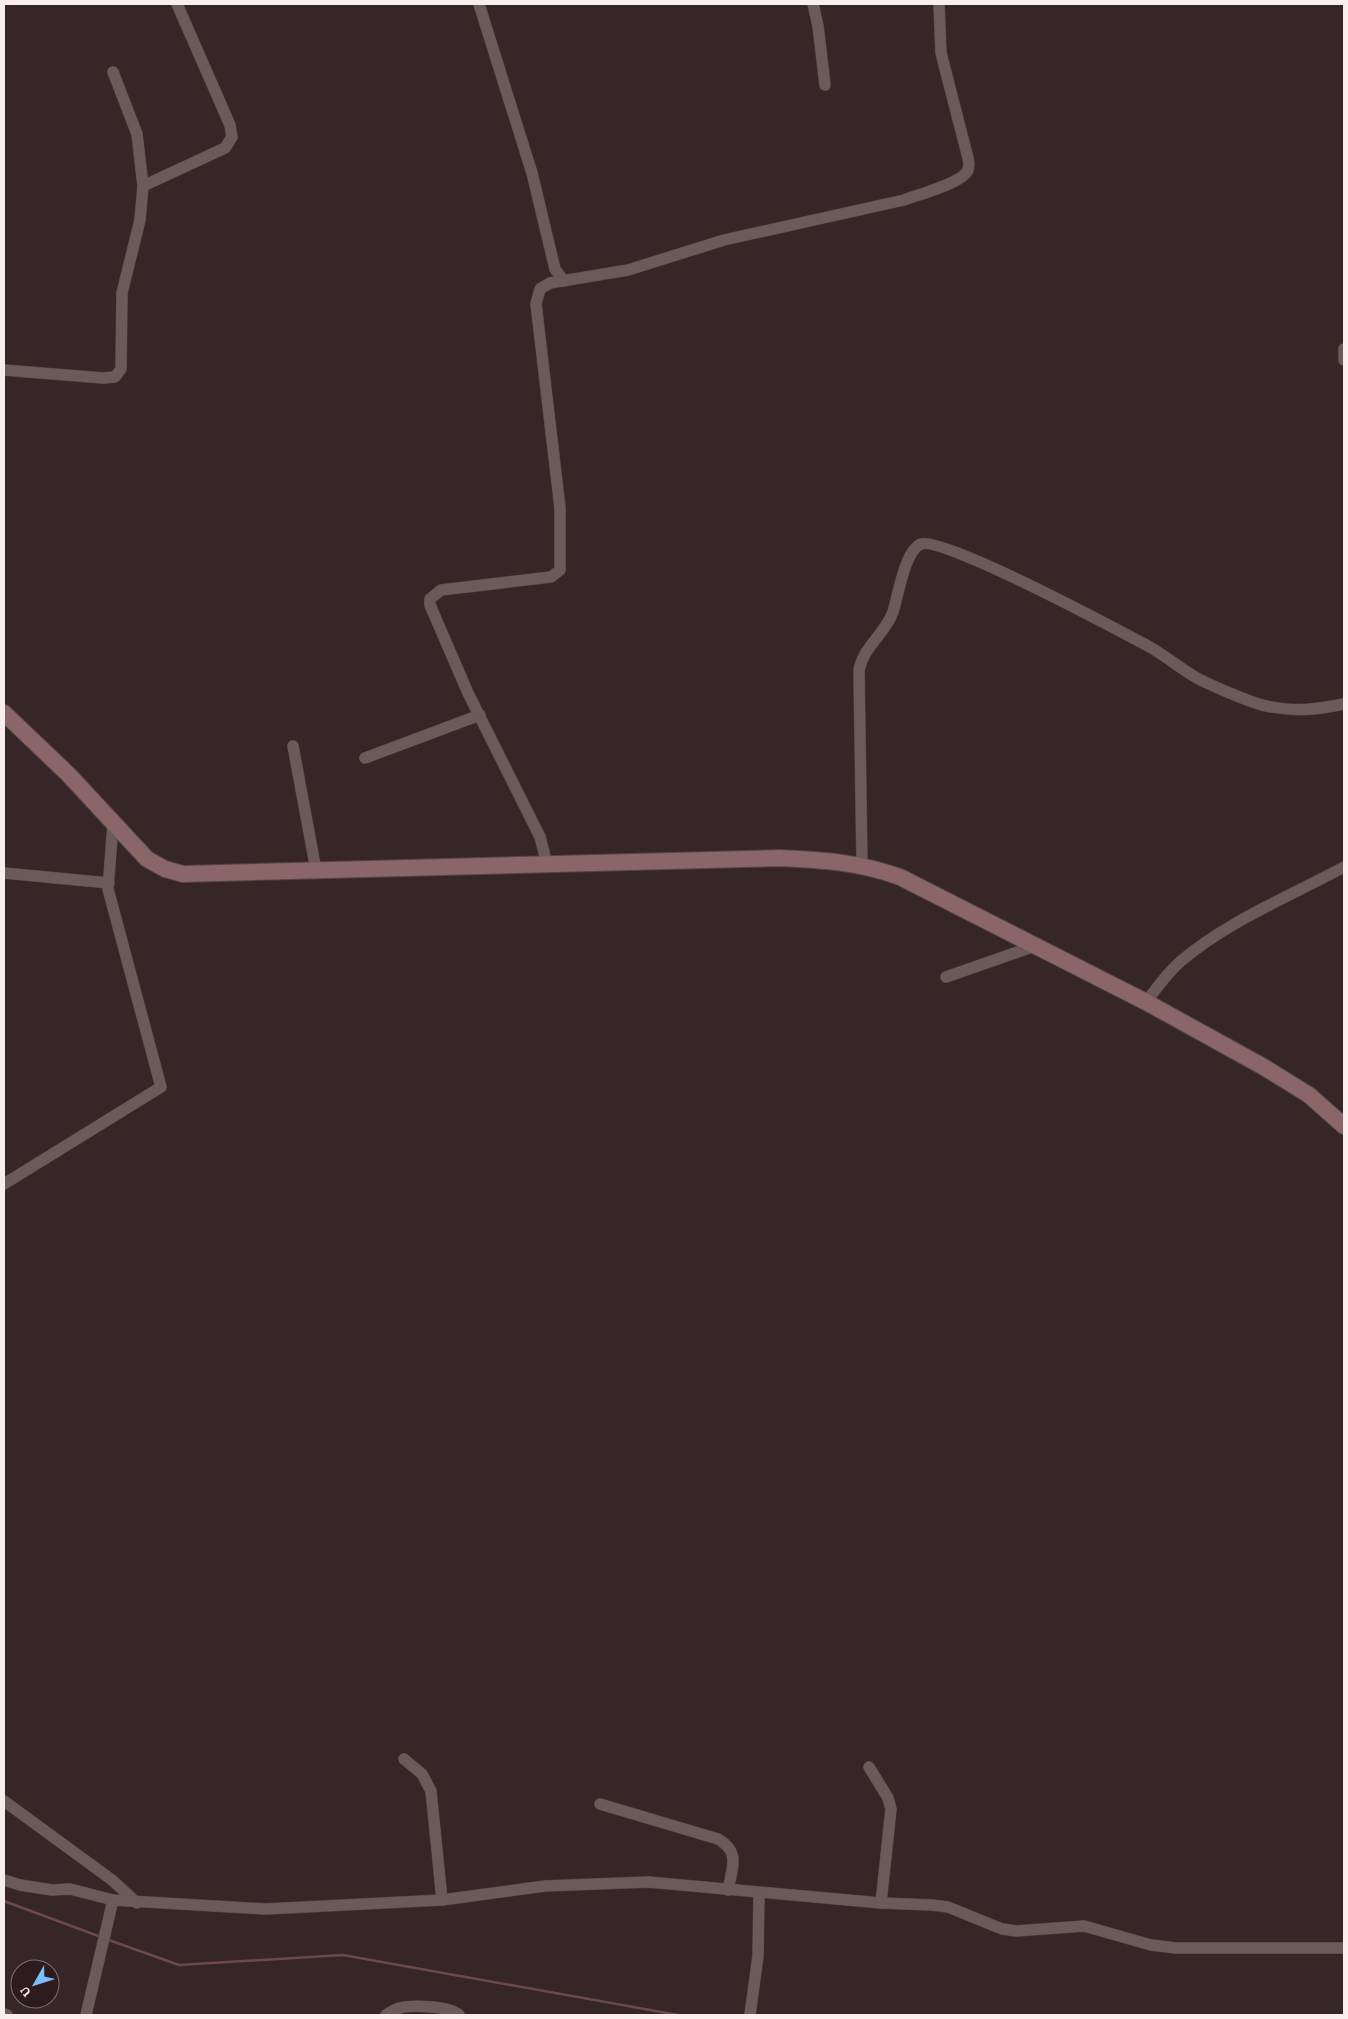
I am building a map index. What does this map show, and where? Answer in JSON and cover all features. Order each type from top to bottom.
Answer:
[{"type":"street","points":[[143,186],[225,148],[232,137],[230,125],[177,4]]},
{"type":"street","points":[[479,4],[532,173],[555,270],[564,281]]},
{"type":"street","points":[[813,4],[825,85]]},
{"type":"street","points":[[548,864],[540,837],[480,715],[430,606],[430,599],[440,590],[551,577],[560,570],[560,508],[536,304],[540,289],[545,285],[628,270],[724,240],[904,200],[932,190],[964,175],[968,171],[968,158],[941,53],[939,4]]},
{"type":"street","points":[[4,370],[103,378],[115,377],[120,372],[122,293],[140,220],[143,186],[137,134],[113,72]]},
{"type":"street","points":[[1344,349],[1344,360]]},
{"type":"street","points":[[862,865],[860,670],[865,652],[890,622],[903,575],[914,547],[923,543],[936,544],[973,558],[1150,647],[1194,677],[1264,706],[1309,711],[1344,704]]},
{"type":"street","points":[[4,713],[68,774],[147,859],[165,869],[183,874],[779,858],[841,861],[862,865],[900,877],[1146,1002],[1262,1066],[1309,1095],[1344,1126]]},
{"type":"street","points":[[365,758],[480,715]]},
{"type":"street","points":[[292,746],[316,870]]},
{"type":"street","points":[[4,1184],[161,1087],[108,889],[113,824]]},
{"type":"street","points":[[1146,1002],[1166,977],[1195,950],[1229,928],[1344,867]]},
{"type":"street","points":[[4,873],[109,883]]},
{"type":"street","points":[[1330,874],[1344,879]]},
{"type":"street","points":[[946,977],[1035,946]]},
{"type":"street","points":[[404,1760],[422,1774],[431,1791],[442,1900]]},
{"type":"street","points":[[869,1766],[888,1798],[891,1809],[881,1903]]},
{"type":"street","points":[[4,1801],[112,1880],[137,1903]]},
{"type":"street","points":[[600,1804],[718,1839],[727,1844],[733,1857],[728,1890]]},
{"type":"street","points":[[4,1880],[28,1887],[52,1890],[70,1889],[113,1900],[137,1903],[266,1909],[442,1900],[545,1886],[648,1882],[759,1893],[948,1907],[985,1923],[1016,1931],[1084,1926],[1150,1945],[1176,1948],[1344,1948]]},
{"type":"street","points":[[750,2015],[758,1956],[759,1893]]},
{"type":"street","points":[[86,2015],[113,1900]]},
{"type":"street","points":[[386,2015],[395,2009],[408,2007],[448,2008],[459,2015]]},
{"type":"street","points":[[4,2014],[8,2015]]},
{"type":"waterway","points":[[4,1901],[101,1937]]},
{"type":"waterway","points":[[106,1939],[179,1965],[343,1955],[678,2015]]}]
